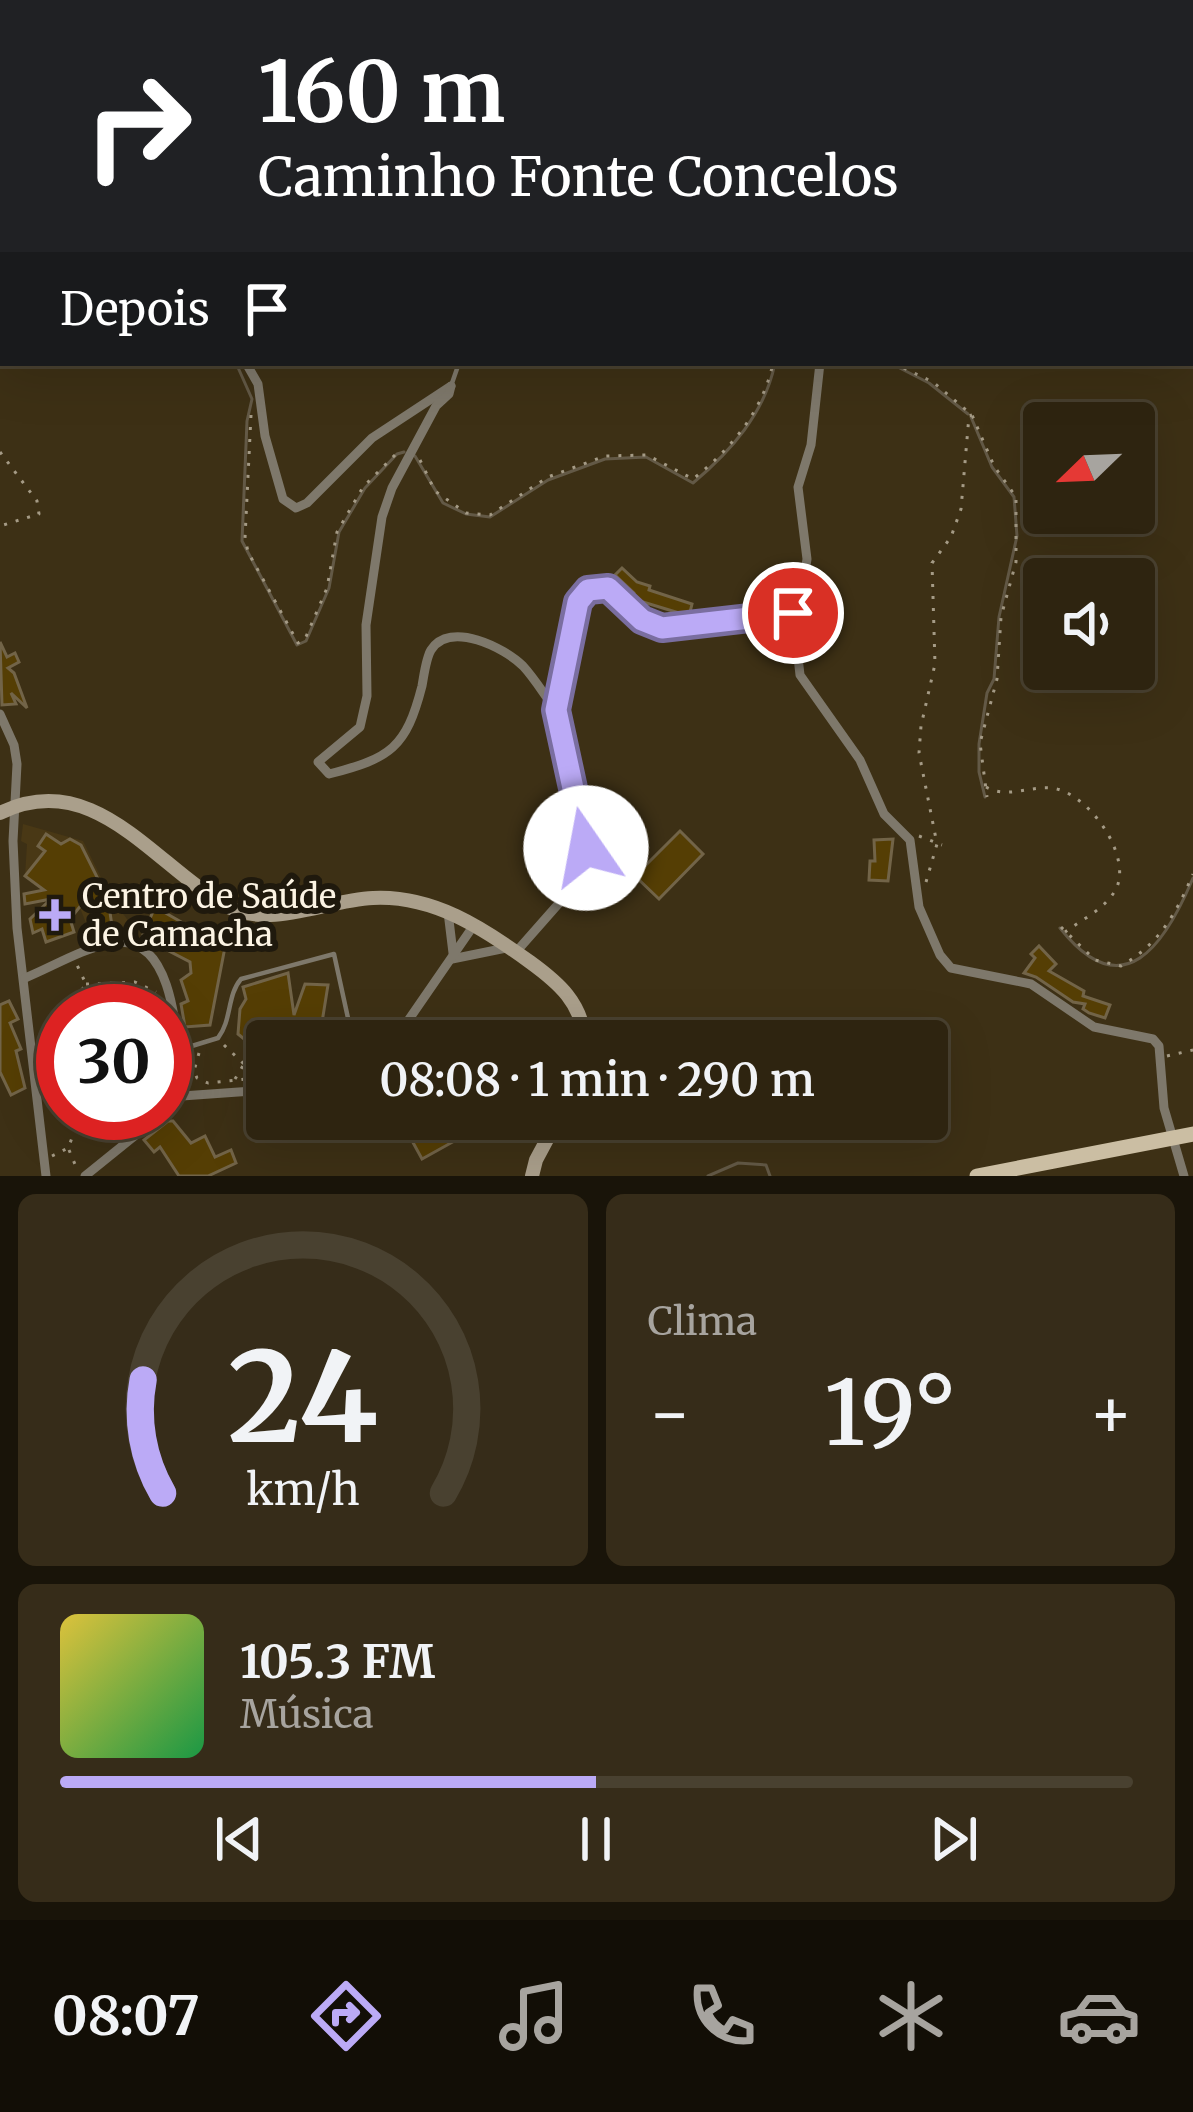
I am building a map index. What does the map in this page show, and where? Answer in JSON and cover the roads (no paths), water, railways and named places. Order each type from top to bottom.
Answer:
[{"type":"main road","points":[[0,813],[43,800],[84,805],[109,818],[221,903],[252,914],[373,898],[426,903],[474,925],[565,990],[580,1020]]},
{"type":"main road","points":[[977,1176],[1193,1134]]},
{"type":"main road","points":[[532,1176],[547,1140]]},
{"type":"street","points":[[248,366],[258,384],[265,436],[283,499],[296,508],[307,503],[372,438],[452,386]]},
{"type":"street","points":[[820,366],[811,446],[798,487],[807,559],[793,613],[800,675],[860,760],[884,814],[910,840],[919,907],[940,955],[951,968],[1031,984],[1094,1027],[1153,1039],[1159,1046],[1164,1108],[1184,1176]]},
{"type":"street","points":[[452,386],[436,406],[392,488],[382,517],[366,625],[367,696],[360,727],[344,744],[322,755],[320,767],[329,774],[394,749],[412,724],[431,650],[442,640],[458,636],[508,654],[525,668],[556,710]]},
{"type":"street","points":[[452,959],[512,950],[568,892],[581,870],[586,848],[556,710],[578,602],[588,590],[608,588],[642,620],[662,628],[793,613]]},
{"type":"street","points":[[0,714],[14,745],[14,895],[46,1176]]},
{"type":"street","points":[[448,912],[454,936],[452,959]]},
{"type":"street","points":[[409,1020],[474,925]]},
{"type":"street","points":[[25,978],[110,943],[128,943],[144,950],[159,967],[162,984]]},
{"type":"street","points":[[192,1096],[246,1092]]},
{"type":"street","points":[[82,1176],[128,1140]]},
{"type":"lane","points":[[452,386],[459,366]]},
{"type":"lane","points":[[192,1046],[218,1038],[238,982],[334,954],[348,1020]]},
{"type":"waterway","points":[[237,366],[252,399],[242,541],[297,645],[306,641],[329,588],[339,532],[365,488],[404,452]]},
{"type":"waterway","points":[[415,456],[443,503],[466,514],[490,517],[548,480],[605,459],[646,457],[693,483],[744,430],[774,366]]},
{"type":"waterway","points":[[896,366],[929,383],[968,414]]},
{"type":"waterway","points":[[971,417],[992,467],[1014,497],[1017,536],[979,744],[985,797]]},
{"type":"waterway","points":[[1060,928],[1083,952],[1103,963],[1122,965],[1140,958],[1155,944],[1193,878]]},
{"type":"waterway","points":[[708,1176],[738,1163],[766,1165],[770,1176]]},
{"type":"place","name":"Centro de Saúde de Camacha","points":[[55,915]]}]
